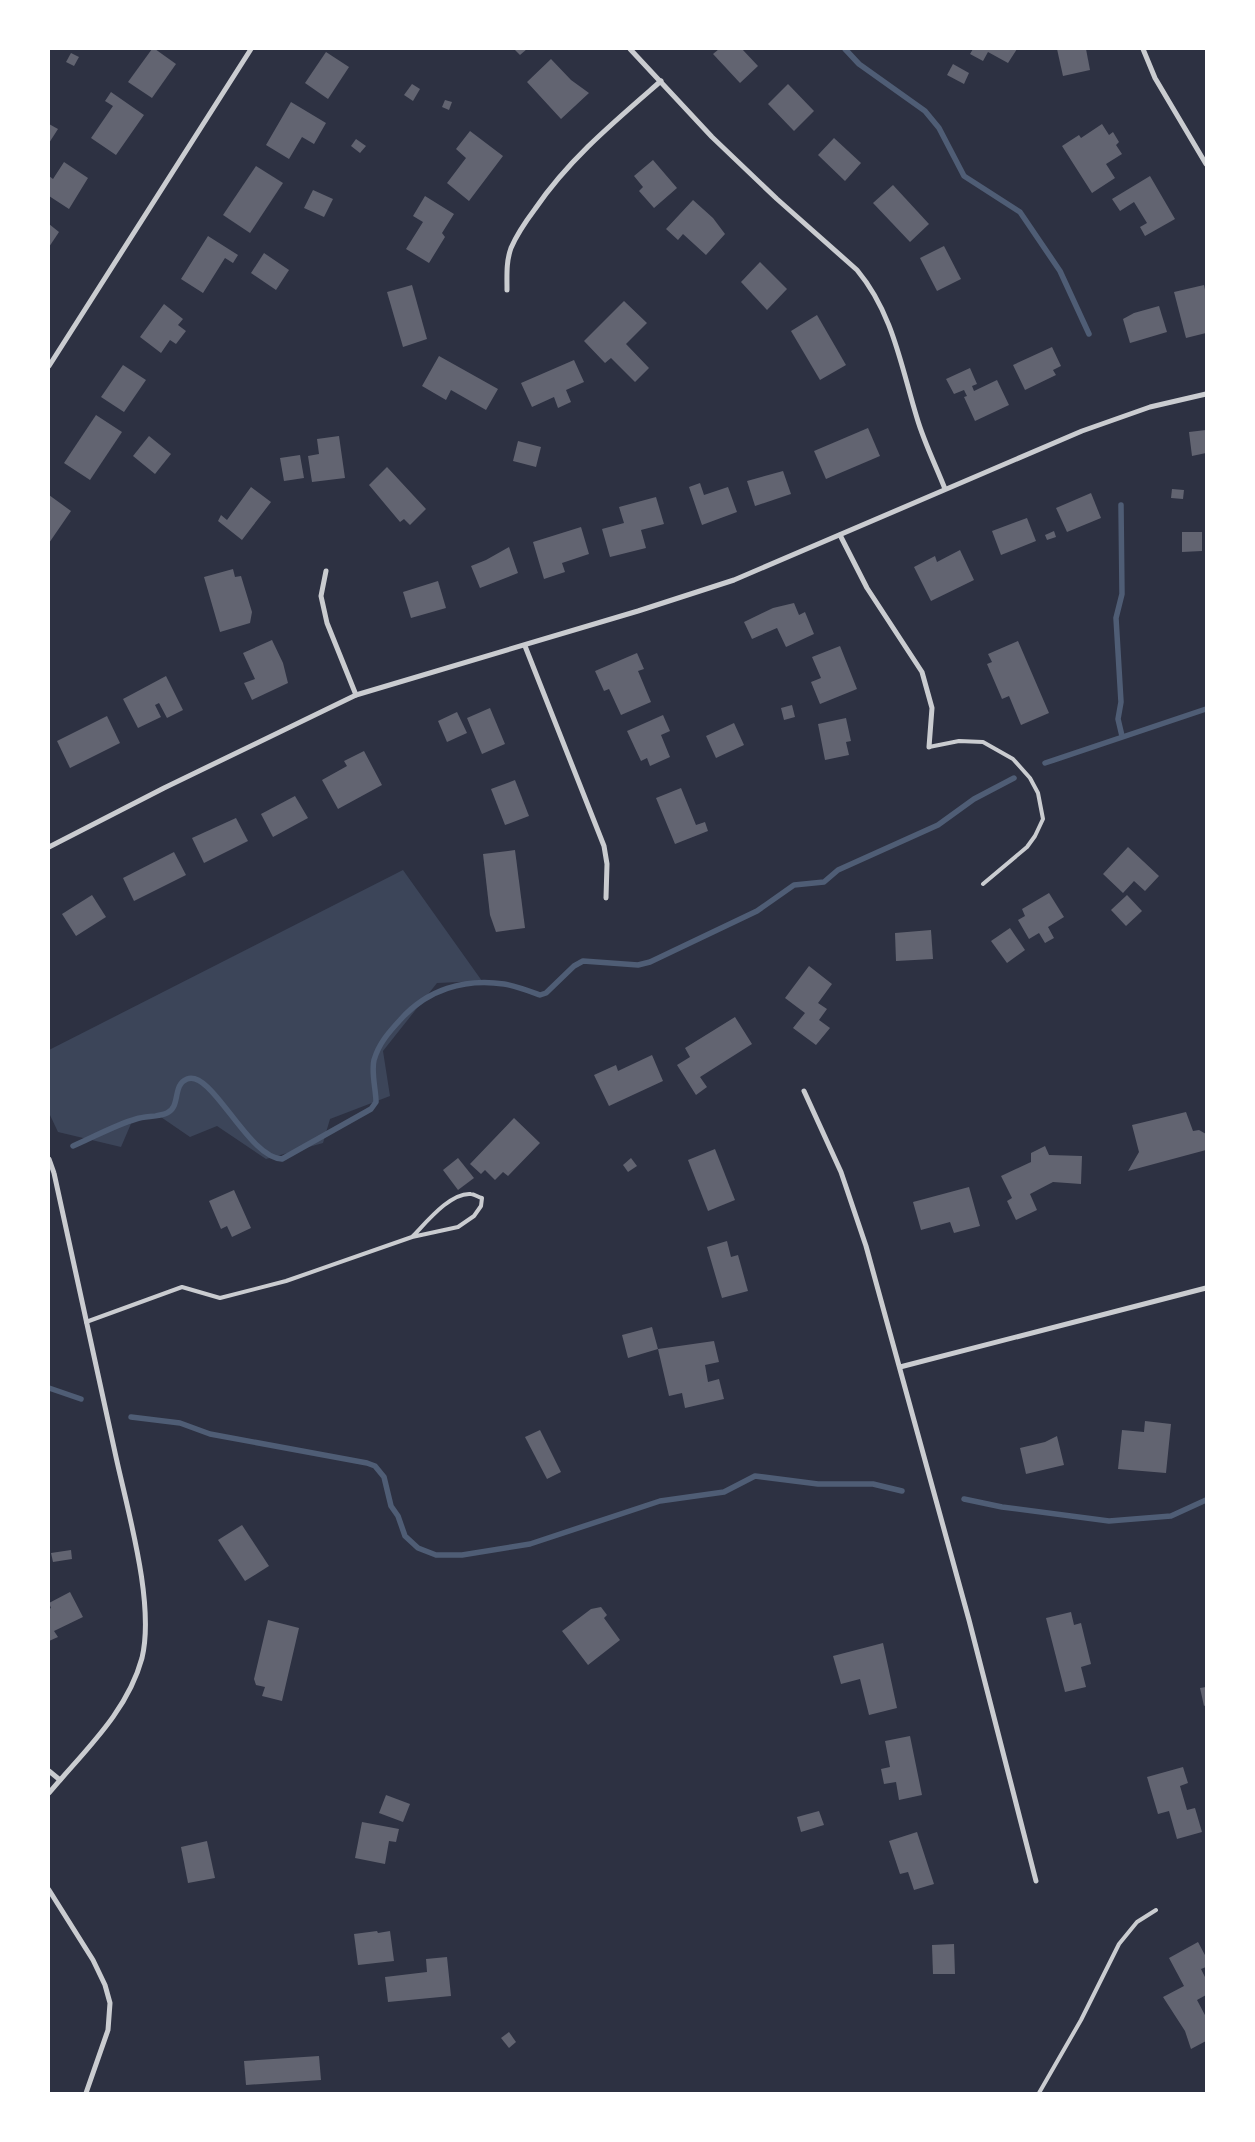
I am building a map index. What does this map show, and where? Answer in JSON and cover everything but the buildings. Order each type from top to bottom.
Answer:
[{"type":"street","points":[[49,366],[251,49]]},
{"type":"street","points":[[630,49],[712,137],[868,282],[887,318],[918,420],[946,490]]},
{"type":"street","points":[[1143,49],[1155,78],[1206,164]]},
{"type":"street","points":[[508,290],[506,268],[511,249],[522,228],[553,182],[569,164],[661,81]]},
{"type":"street","points":[[49,847],[216,762],[356,695],[525,646],[734,580],[1082,431],[1150,407],[1206,394]]},
{"type":"street","points":[[840,535],[867,588],[922,672],[932,708],[929,747]]},
{"type":"street","points":[[326,571],[321,596],[327,623],[356,695]]},
{"type":"street","points":[[525,646],[604,846],[608,864],[606,898]]},
{"type":"street","points":[[804,1091],[841,1172],[866,1246],[969,1620],[1036,1881]]},
{"type":"street","points":[[49,1159],[54,1173],[134,1540],[146,1611],[142,1656],[129,1691],[106,1728],[49,1793]]},
{"type":"street","points":[[900,1367],[1206,1288]]},
{"type":"street","points":[[49,1771],[60,1780]]},
{"type":"street","points":[[49,1890],[93,1960],[105,1985],[110,2003],[108,2030],[86,2093]]},
{"type":"lane","points":[[929,747],[959,741],[983,742],[1012,759],[1030,778],[1038,793],[1043,819],[1035,836],[1027,847],[983,884]]},
{"type":"lane","points":[[86,1322],[182,1287],[220,1298],[238,1295],[286,1281],[412,1237],[458,1227],[474,1216],[482,1206],[482,1198],[472,1194],[460,1195],[445,1204],[412,1237]]},
{"type":"lane","points":[[1039,2093],[1080,2020],[1119,1944],[1137,1922],[1156,1910]]},
{"type":"shaded area","points":[[403,870],[482,981],[437,983],[383,1051],[390,1096],[330,1119],[323,1143],[266,1159],[217,1126],[190,1137],[155,1113],[133,1119],[121,1147],[58,1132],[49,1113],[49,1050]]},
{"type":"waterway","points":[[845,49],[859,64],[925,111],[939,128],[964,176],[1020,212],[1060,271],[1089,334]]},
{"type":"waterway","points":[[1121,505],[1122,594],[1116,618],[1121,702],[1118,719],[1122,736]]},
{"type":"waterway","points":[[1045,763],[1206,709]]},
{"type":"waterway","points":[[73,1146],[128,1122],[167,1113],[174,1106],[182,1082],[187,1079],[197,1079],[219,1099],[256,1144],[269,1155],[282,1159],[371,1109],[376,1102],[373,1065],[379,1048],[401,1019],[422,1000],[447,988],[475,983],[504,984],[540,995],[546,993],[574,966],[583,961],[638,965],[650,962],[757,911],[794,885],[824,882],[838,870],[938,825],[974,799],[1014,778]]},
{"type":"waterway","points":[[49,1388],[81,1399]]},
{"type":"waterway","points":[[131,1417],[180,1423],[210,1434],[375,1466],[384,1477],[391,1506],[398,1516],[405,1536],[418,1548],[436,1555],[462,1555],[530,1544],[660,1501],[724,1492],[755,1476],[818,1484],[873,1484],[902,1491]]},
{"type":"waterway","points":[[964,1499],[1002,1507],[1109,1521],[1171,1516],[1206,1500]]}]
